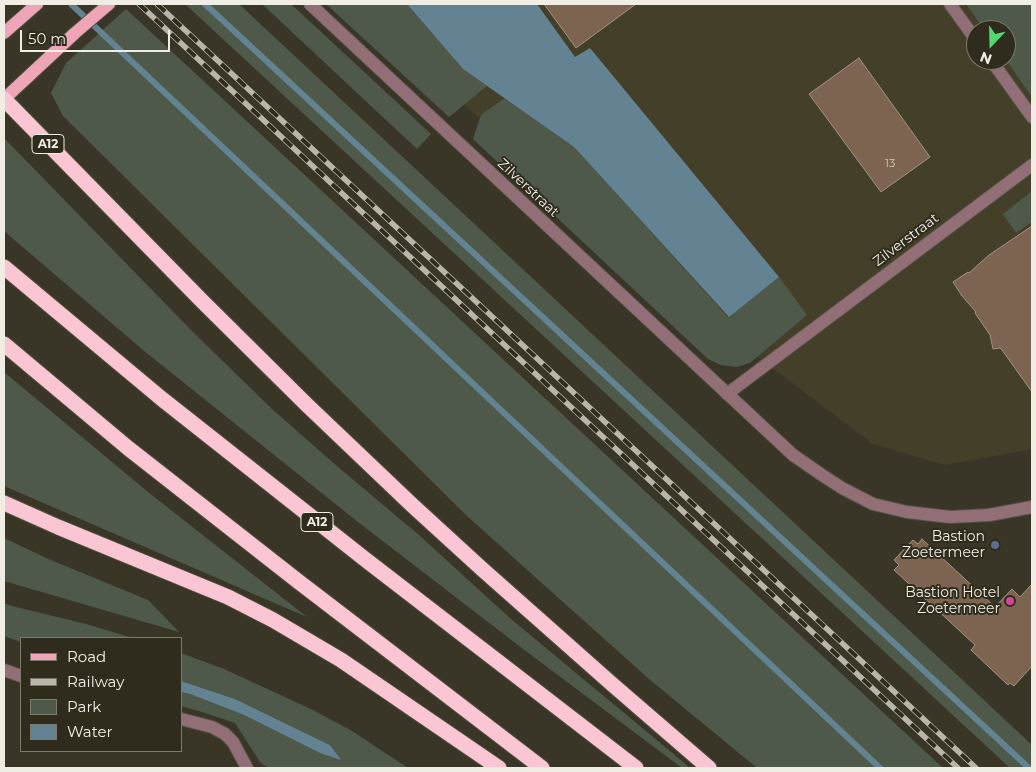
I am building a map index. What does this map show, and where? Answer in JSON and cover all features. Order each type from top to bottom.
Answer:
[{"type":"highway","name":"A12","points":[[4,99],[256,356],[412,505],[709,768]]},
{"type":"highway","name":"A12","points":[[4,267],[162,399],[366,560],[636,768]]},
{"type":"highway","points":[[4,344],[128,448],[365,634],[542,768]]},
{"type":"highway","points":[[4,503],[220,593],[273,620],[341,660],[499,768]]},
{"type":"main road","points":[[4,32],[37,4]]},
{"type":"main road","points":[[4,99],[109,4]]},
{"type":"street","name":"Zilverstraat","points":[[310,4],[793,455],[842,488],[873,504],[907,512],[950,517],[989,515],[1032,506]]},
{"type":"street","points":[[950,4],[966,26]]},
{"type":"street","points":[[998,70],[1032,117]]},
{"type":"street","name":"Zilverstraat","points":[[727,394],[1032,165]]},
{"type":"street","points":[[4,670],[20,676]]},
{"type":"street","points":[[182,719],[212,727],[225,734],[232,742],[246,768]]},
{"type":"shaded area","points":[[355,4],[1032,4],[1032,449],[945,465],[873,444],[653,278]]},
{"type":"green space","points":[[185,4],[239,4],[1032,745],[1032,768],[1010,768]]},
{"type":"green space","points":[[262,4],[291,4],[431,134],[417,149]]},
{"type":"green space","points":[[326,4],[407,4],[463,69],[487,86],[449,117]]},
{"type":"green space","points":[[966,4],[1032,4],[1032,97],[1013,70],[1016,70],[1016,20],[977,20]]},
{"type":"green space","points":[[126,9],[943,768],[757,768],[649,679],[467,516],[63,116],[51,93],[66,63]]},
{"type":"green space","points":[[505,98],[574,147],[728,317],[779,277],[807,315],[750,363],[737,367],[721,365],[708,359],[473,139],[481,115]]},
{"type":"green space","points":[[4,138],[192,331],[272,409],[419,535],[511,619],[688,766],[682,768],[358,522],[143,350],[4,231]]},
{"type":"green space","points":[[1032,191],[1032,222],[1016,233],[1003,214]]},
{"type":"green space","points":[[4,372],[148,492],[307,617],[4,486]]},
{"type":"green space","points":[[4,538],[46,558],[148,600],[179,632],[4,581]]},
{"type":"green space","points":[[4,603],[130,637],[20,637],[20,642],[4,636]]},
{"type":"green space","points":[[182,653],[224,669],[313,710],[352,731],[408,768],[268,768],[260,762],[235,723],[182,706],[182,692],[244,715],[320,753],[330,745],[235,699],[182,681]]},
{"type":"water","points":[[407,4],[537,4],[575,57],[590,48],[779,277],[729,317],[574,147],[463,69]]},
{"type":"water","points":[[182,681],[235,699],[330,745],[341,760],[320,753],[244,715],[182,692]]},
{"type":"building","points":[[544,4],[636,4],[576,48]]},
{"type":"building","points":[[859,58],[930,157],[881,192],[809,94]]},
{"type":"building","points":[[1032,226],[1032,392],[1002,350],[1000,348],[993,349],[990,335],[976,312],[953,282],[969,273],[989,255]]},
{"type":"building","points":[[922,539],[995,607],[1012,589],[1020,597],[1032,584],[1032,666],[1014,686],[1010,683],[1008,685],[971,650],[975,645],[894,570],[899,565],[894,560],[913,540],[918,544]]},
{"type":"waterway","points":[[71,4],[880,768]]},
{"type":"waterway","points":[[205,4],[1029,768]]},
{"type":"railway","points":[[139,4],[958,768]]},
{"type":"railway","points":[[157,4],[976,768]]},
{"type":"place","name":"Bastion Zoetermeer","points":[[995,545]]},
{"type":"place","name":"Bastion Hotel Zoetermeer","points":[[1010,601]]}]
